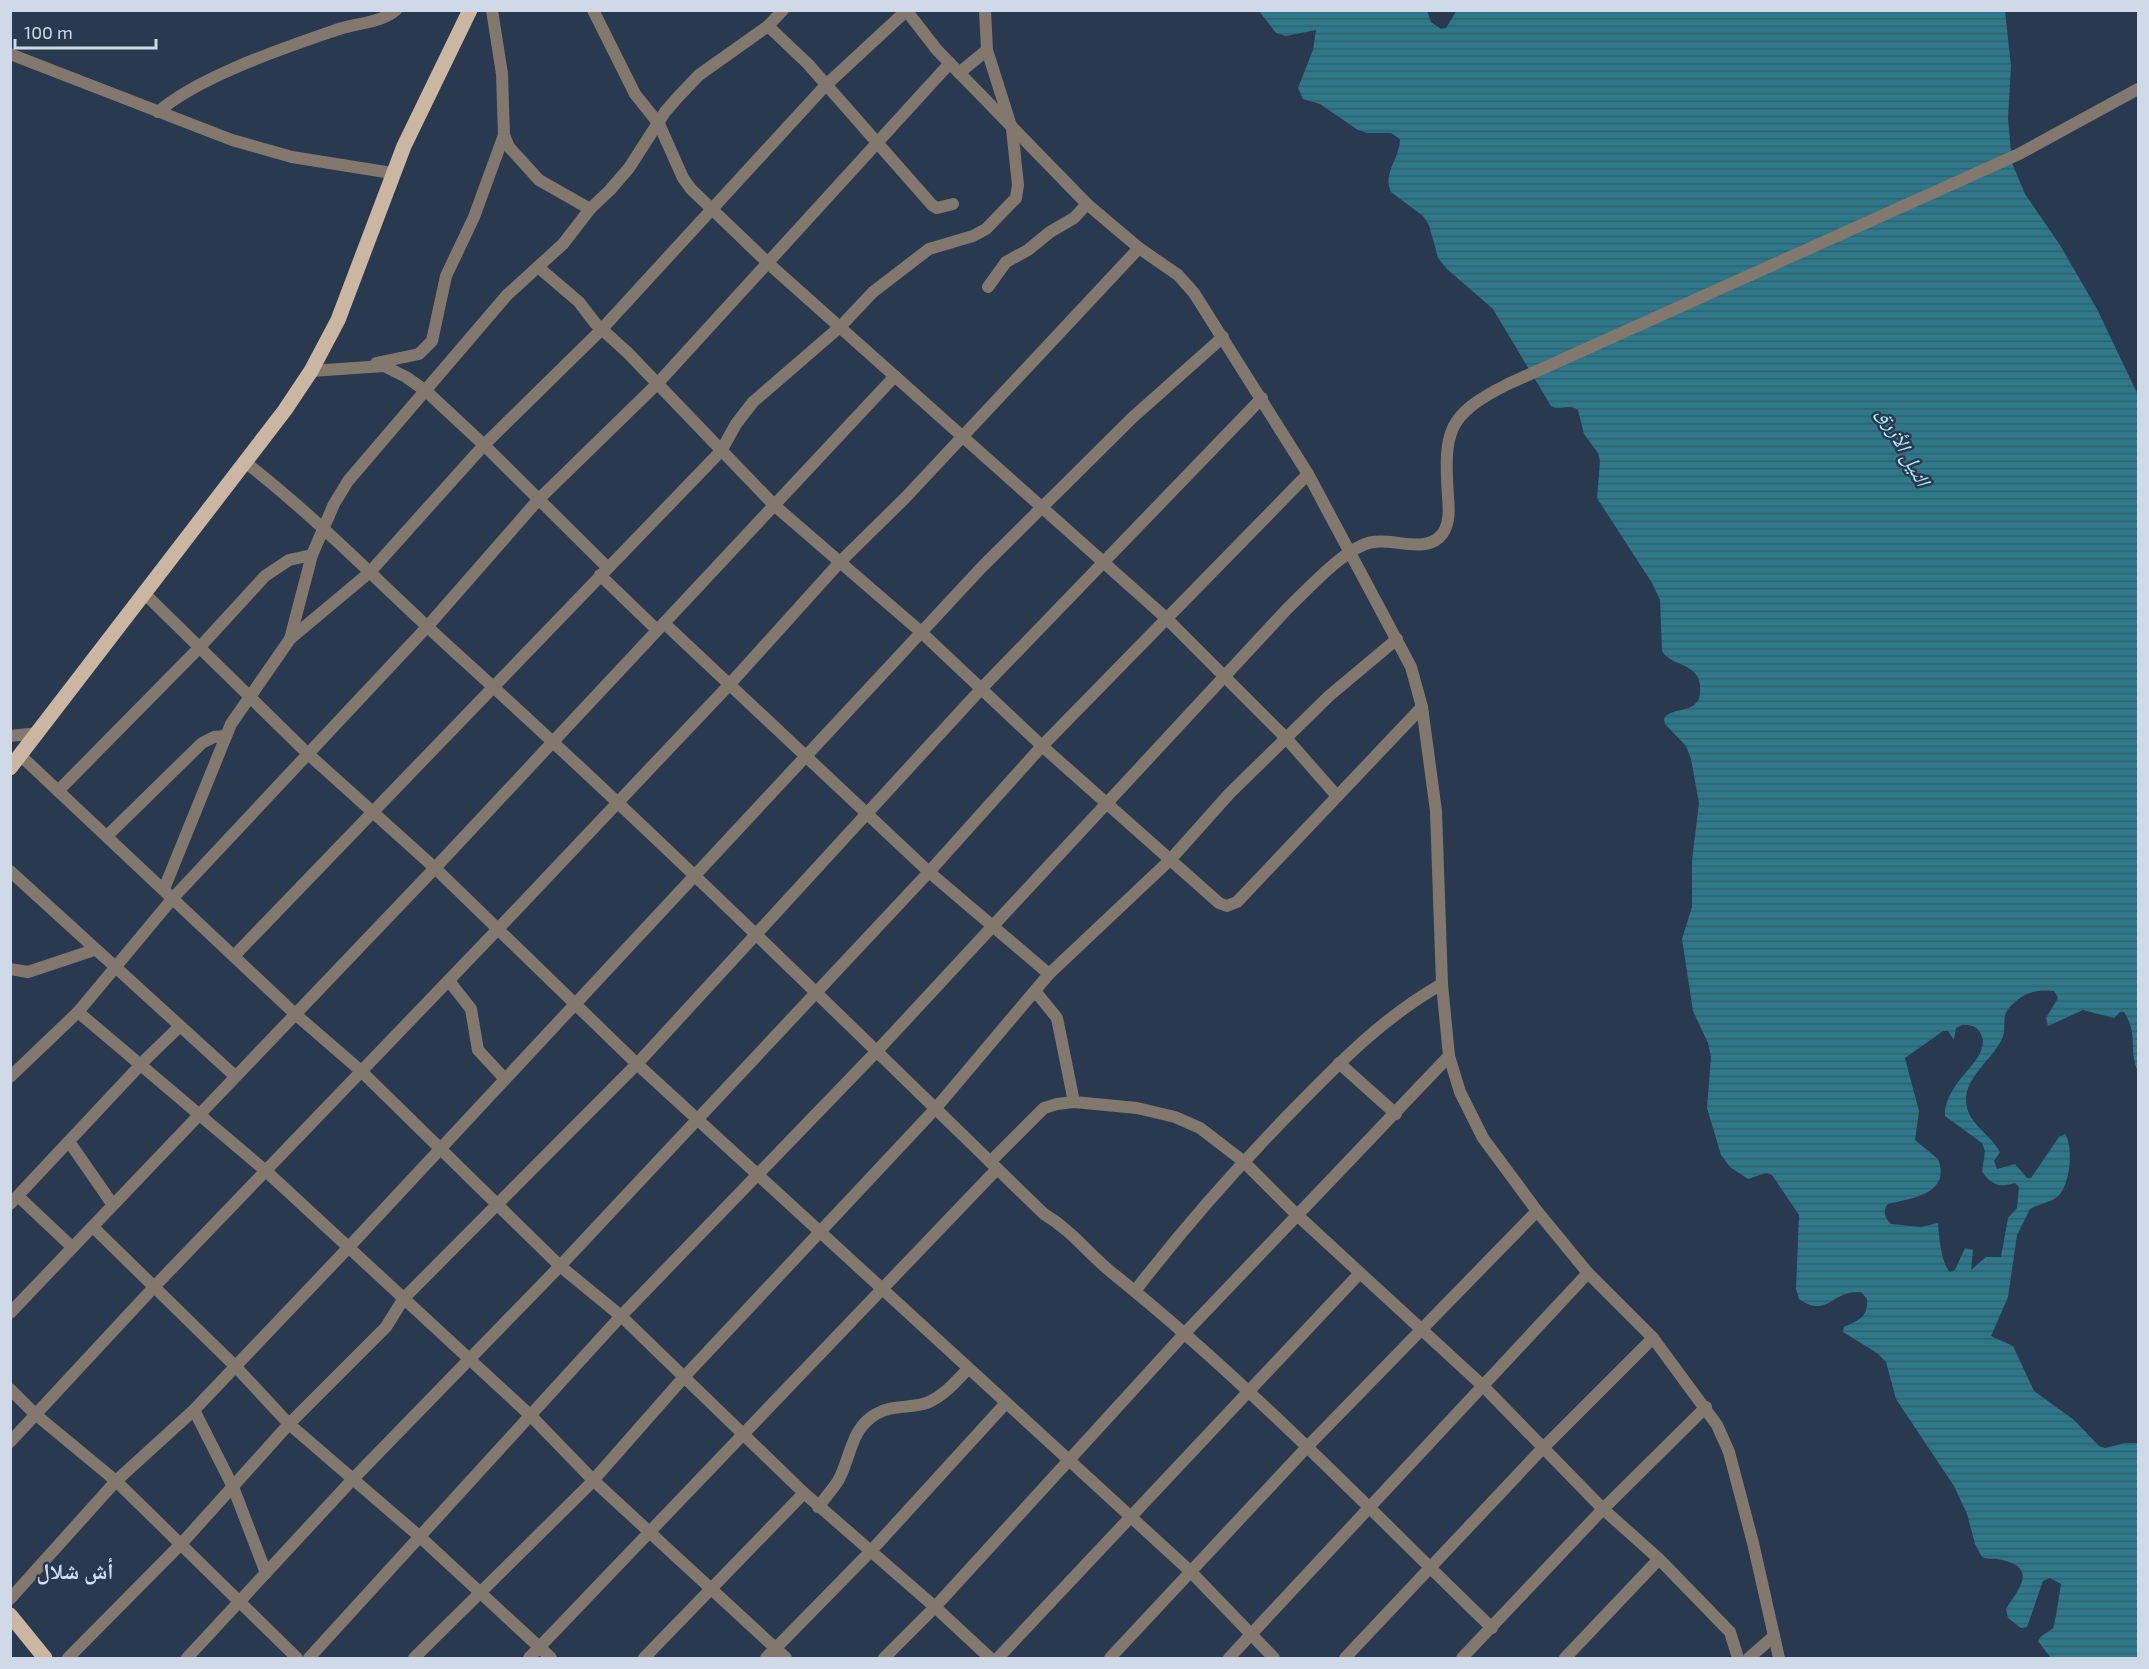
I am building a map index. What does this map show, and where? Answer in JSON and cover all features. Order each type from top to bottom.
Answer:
[{"type":"main road","points":[[10,768],[285,410],[311,371],[354,282],[392,174],[470,10]]},
{"type":"main road","points":[[10,1615],[38,1656]]},
{"type":"street","points":[[158,112],[190,91],[280,50],[343,28],[382,18],[396,10]]},
{"type":"street","points":[[369,366],[419,354],[432,341],[446,276],[474,217],[504,135],[502,74],[492,10]]},
{"type":"street","points":[[593,10],[635,94],[659,124],[683,178],[712,209],[769,264],[1042,505],[1102,564],[1166,618],[1286,738],[1337,796]]},
{"type":"street","points":[[290,639],[312,555],[348,481],[507,295],[563,244],[590,209],[629,168],[665,112],[699,75],[768,26],[783,10]]},
{"type":"street","points":[[234,956],[721,451],[736,424],[753,402],[841,326],[873,292],[929,249],[979,233],[1016,198],[1018,184],[1012,129],[987,50],[985,10]]},
{"type":"street","points":[[168,894],[226,736],[249,697],[290,639],[370,572],[484,445],[601,330],[825,86],[906,11],[926,38],[1087,204],[1139,248],[1178,275],[1194,293],[1262,398],[1351,552],[1411,667],[1422,707],[1436,811],[1442,984],[1449,1056],[1460,1092],[1483,1138],[1537,1211],[1588,1273],[1653,1338],[1706,1407],[1729,1452],[1754,1543],[1779,1659]]},
{"type":"street","points":[[768,26],[808,64],[932,206],[953,204]]},
{"type":"street","points":[[959,73],[987,50]]},
{"type":"street","points":[[10,54],[258,148],[292,157],[392,174]]},
{"type":"street","points":[[10,1077],[78,1012],[116,968],[168,894],[427,627],[538,500],[658,383],[950,63]]},
{"type":"street","points":[[309,1659],[621,1316],[876,1052],[1287,609],[1351,552],[1371,542],[1419,544],[1438,538],[1443,532],[1449,511],[1446,451],[1454,423],[1475,403],[1508,384],[2019,154],[2139,89]]},
{"type":"street","points":[[504,135],[513,154],[538,180],[590,209]]},
{"type":"street","points":[[988,287],[1006,262],[1028,250],[1050,232],[1074,218],[1087,204]]},
{"type":"street","points":[[10,1442],[154,1287],[267,1172],[729,685],[840,562],[964,435],[1139,248]]},
{"type":"street","points":[[538,267],[579,303],[601,330],[658,383],[775,506],[921,632],[1042,746],[1219,903],[1227,906],[1237,902],[1422,707]]},
{"type":"street","points":[[10,1599],[116,1480],[194,1410],[348,1248],[803,756],[1042,505],[1223,337]]},
{"type":"street","points":[[311,371],[384,366],[396,371],[426,391],[484,445],[604,571],[661,627],[729,685],[929,872],[1049,974]]},
{"type":"street","points":[[12,1310],[435,868],[552,740],[661,627],[895,376]]},
{"type":"street","points":[[68,1659],[182,1543],[289,1424],[386,1327],[404,1298],[637,1064],[982,688],[1262,398]]},
{"type":"street","points":[[245,462],[324,527],[427,627],[552,740],[694,874],[1044,1214],[1065,1226],[1104,1267],[1135,1291],[1248,1392],[1492,1628]]},
{"type":"street","points":[[187,1659],[352,1480],[470,1361],[929,872],[1042,746],[1308,474]]},
{"type":"street","points":[[58,791],[274,568],[289,560],[312,555]]},
{"type":"street","points":[[144,592],[307,753],[435,868],[637,1064],[882,1292],[1191,1572],[1274,1659]]},
{"type":"street","points":[[414,1659],[593,1480],[686,1376],[936,1108],[1049,974],[1171,859],[1229,794],[1329,696],[1397,639]]},
{"type":"street","points":[[10,736],[38,733]]},
{"type":"street","points":[[107,836],[202,743],[214,737],[226,736]]},
{"type":"street","points":[[20,755],[294,1013],[361,1071],[560,1266],[621,1316],[686,1376],[818,1507],[935,1607],[990,1659]]},
{"type":"street","points":[[10,871],[94,950],[235,1076]]},
{"type":"street","points":[[10,969],[28,972],[94,950]]},
{"type":"street","points":[[449,981],[471,1010],[478,1050],[504,1078]]},
{"type":"street","points":[[1135,1291],[1168,1247],[1243,1161],[1339,1063],[1405,1005],[1442,984]]},
{"type":"street","points":[[1035,991],[1056,1018],[1074,1102]]},
{"type":"street","points":[[78,1012],[139,1066],[267,1172],[531,1416],[593,1480],[786,1659]]},
{"type":"street","points":[[72,1247],[15,1200],[139,1066],[179,1027]]},
{"type":"street","points":[[884,1659],[935,1607],[1296,1214],[1396,1114],[1449,1056]]},
{"type":"street","points":[[1339,1063],[1396,1114]]},
{"type":"street","points":[[529,1659],[882,1292],[1044,1108],[1074,1102],[1137,1108],[1175,1117],[1200,1128],[1243,1161],[1296,1214],[1483,1386],[1603,1509],[1659,1559],[1730,1632],[1738,1659]]},
{"type":"street","points":[[70,1143],[113,1205]]},
{"type":"street","points":[[1110,1659],[1307,1447],[1537,1211]]},
{"type":"street","points":[[93,1227],[235,1366],[289,1424],[419,1536],[551,1659]]},
{"type":"street","points":[[998,1659],[1360,1273]]},
{"type":"street","points":[[1229,1659],[1588,1273]]},
{"type":"street","points":[[1345,1659],[1542,1449],[1653,1338]]},
{"type":"street","points":[[818,1507],[839,1479],[850,1442],[866,1422],[875,1414],[891,1408],[928,1402],[945,1392],[968,1369]]},
{"type":"street","points":[[10,1389],[35,1414],[116,1480],[241,1601],[297,1659]]},
{"type":"street","points":[[766,1659],[870,1552],[1006,1403]]},
{"type":"street","points":[[1462,1659],[1603,1509],[1706,1407]]},
{"type":"street","points":[[194,1410],[233,1487],[266,1573]]},
{"type":"street","points":[[644,1659],[804,1493]]},
{"type":"street","points":[[1565,1659],[1659,1559]]},
{"type":"street","points":[[1749,1659],[1774,1636]]},
{"type":"water","name":"النيل الأزرق","points":[[1457,10],[2005,11],[2011,66],[2008,118],[2012,163],[2025,194],[2060,245],[2097,309],[2138,395],[2138,1071],[2135,1064],[2131,1028],[2124,1012],[2120,1012],[2114,1018],[2083,1010],[2048,1026],[2046,1018],[2058,998],[2054,991],[2040,991],[2019,999],[2007,1011],[2002,1039],[1975,1075],[1967,1090],[1966,1098],[1969,1114],[2000,1152],[1994,1161],[1997,1169],[2015,1164],[2027,1178],[2031,1178],[2059,1137],[2065,1134],[2068,1140],[2070,1157],[2065,1185],[2057,1197],[2030,1209],[2017,1235],[2008,1297],[1991,1336],[2013,1346],[2034,1391],[2074,1420],[2099,1446],[2105,1448],[2125,1443],[2138,1443],[2138,1658],[2051,1658],[2038,1641],[2053,1628],[2055,1621],[2061,1584],[2050,1578],[2043,1581],[2027,1627],[2021,1628],[2008,1618],[2006,1609],[2022,1581],[2023,1575],[2020,1569],[2002,1560],[1982,1557],[1975,1544],[1967,1514],[1954,1486],[1896,1399],[1886,1362],[1877,1353],[1843,1332],[1844,1327],[1862,1317],[1866,1310],[1867,1299],[1861,1292],[1851,1293],[1817,1306],[1799,1299],[1796,1289],[1799,1215],[1772,1175],[1766,1173],[1748,1179],[1730,1167],[1721,1155],[1707,1108],[1711,1057],[1708,1043],[1693,1011],[1682,939],[1692,907],[1692,860],[1699,803],[1691,759],[1686,746],[1665,724],[1664,719],[1669,714],[1692,707],[1696,703],[1700,696],[1700,682],[1692,670],[1662,651],[1660,600],[1652,583],[1597,498],[1600,461],[1598,453],[1584,434],[1578,410],[1571,407],[1551,406],[1493,309],[1447,269],[1438,258],[1429,225],[1423,216],[1391,192],[1390,172],[1400,139],[1391,133],[1367,133],[1358,130],[1320,104],[1303,99],[1298,88],[1313,50],[1316,30],[1286,36],[1276,33],[1259,11],[1427,11],[1431,22],[1441,29],[1446,28]],"holes":[[[1962,1025],[1977,1029],[1983,1045],[1976,1060],[1952,1092],[1946,1104],[1945,1116],[1982,1143],[1985,1151],[1982,1172],[1989,1180],[2000,1185],[2015,1183],[2019,1187],[2017,1208],[2008,1218],[2001,1257],[1986,1257],[1971,1270],[1973,1250],[1965,1248],[1955,1270],[1950,1272],[1943,1256],[1938,1223],[1921,1227],[1891,1224],[1885,1212],[1888,1204],[1927,1193],[1939,1180],[1941,1171],[1938,1159],[1915,1140],[1919,1111],[1905,1058],[1943,1031],[1948,1031],[1954,1040],[1956,1028]]]},
{"type":"district","name":"أش شلال","points":[[75,1570]]}]
